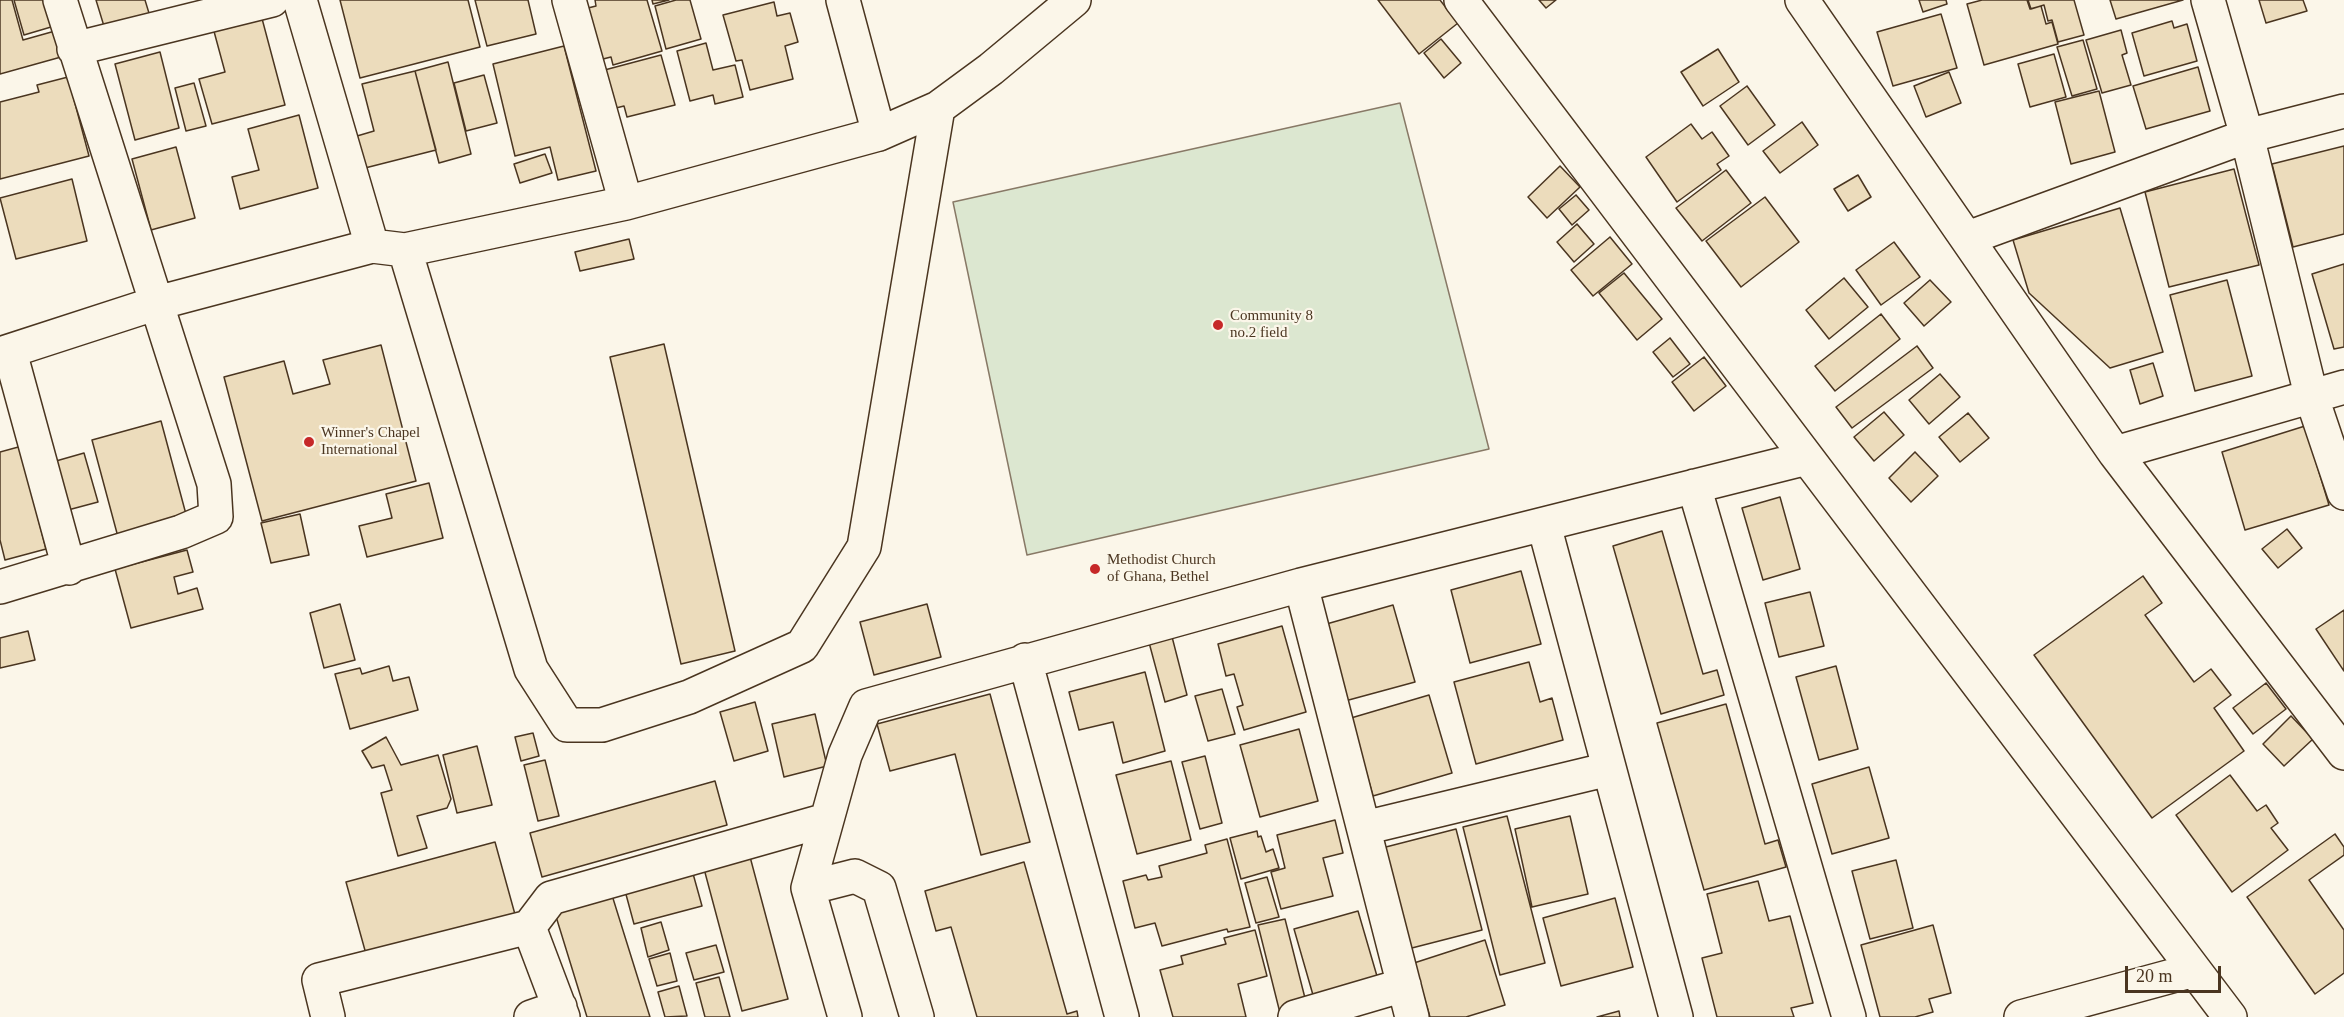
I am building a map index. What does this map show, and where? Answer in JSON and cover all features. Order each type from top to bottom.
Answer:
[{"type":"street","points":[[0,587],[69,568],[181,532],[216,517],[214,484],[74,50],[60,0]]},
{"type":"street","points":[[74,50],[272,0]]},
{"type":"street","points":[[300,0],[372,246]]},
{"type":"street","points":[[569,0],[626,203]]},
{"type":"street","points":[[843,0],[879,134]]},
{"type":"street","points":[[69,568],[5,353],[157,303],[372,246],[405,250],[626,203],[879,134],[938,108],[992,69],[1074,0]]},
{"type":"street","points":[[1461,0],[2230,1017]]},
{"type":"street","points":[[1802,0],[2115,453],[2344,753]]},
{"type":"street","points":[[2208,0],[2247,136],[2311,395],[2344,493]]},
{"type":"street","points":[[405,250],[531,669],[567,725],[602,725],[689,697],[802,646],[864,548],[938,108]]},
{"type":"street","points":[[1968,238],[2247,136],[2344,111]]},
{"type":"street","points":[[2115,453],[2344,387]]},
{"type":"street","points":[[845,1017],[808,888],[845,755],[866,706],[1301,585],[1807,458]]},
{"type":"street","points":[[1694,486],[1849,1017]]},
{"type":"street","points":[[1544,525],[1676,1017]]},
{"type":"street","points":[[1301,585],[1412,1017]]},
{"type":"street","points":[[1025,660],[1122,1017]]},
{"type":"street","points":[[1364,828],[1609,770]]},
{"type":"street","points":[[328,1017],[319,980],[529,927],[551,898],[826,820]]},
{"type":"street","points":[[808,888],[855,876],[879,888],[917,1017]]},
{"type":"street","points":[[529,927],[551,1014]]},
{"type":"street","points":[[2021,1017],[2194,970]]},
{"type":"street","points":[[1295,1017],[1404,986]]},
{"type":"green space","name":"Community 8 no.2 field","points":[[1400,103],[1489,449],[1027,555],[953,202]]},
{"type":"building","points":[[0,0],[12,0],[23,40],[55,31],[61,57],[0,74]]},
{"type":"building","points":[[14,0],[43,0],[51,27],[24,35]]},
{"type":"building","points":[[96,0],[145,0],[152,23],[107,36]]},
{"type":"building","points":[[340,0],[468,0],[480,47],[360,78]]},
{"type":"building","points":[[475,0],[528,0],[536,34],[487,46]]},
{"type":"building","points":[[595,0],[647,0],[662,51],[613,65],[611,57],[599,60],[584,9],[596,6]]},
{"type":"building","points":[[652,0],[669,0],[653,4]]},
{"type":"building","points":[[676,0],[690,0],[701,39],[666,49],[655,6]]},
{"type":"building","points":[[1378,0],[1440,0],[1458,23],[1419,54]]},
{"type":"building","points":[[1539,0],[1556,0],[1546,8]]},
{"type":"building","points":[[1919,0],[1946,0],[1947,4],[1923,12]]},
{"type":"building","points":[[1982,0],[2027,0],[2030,9],[2041,6],[2046,24],[2052,22],[2058,44],[1984,65],[1967,4]]},
{"type":"building","points":[[2028,0],[2074,0],[2084,35],[2058,42],[2052,20],[2048,21],[2044,5],[2031,9]]},
{"type":"building","points":[[2110,0],[2183,0],[2116,19]]},
{"type":"building","points":[[2259,0],[2303,0],[2307,11],[2266,23]]},
{"type":"building","points":[[774,2],[777,16],[790,13],[798,42],[785,46],[793,79],[750,90],[742,60],[736,61],[723,15]]},
{"type":"building","points":[[260,11],[285,105],[212,124],[199,79],[225,72],[212,24]]},
{"type":"building","points":[[1941,14],[1957,68],[1893,86],[1877,32]]},
{"type":"building","points":[[2172,21],[2174,28],[2187,24],[2197,61],[2144,76],[2132,33]]},
{"type":"building","points":[[2121,30],[2127,53],[2122,55],[2131,85],[2102,93],[2086,40]]},
{"type":"building","points":[[1441,39],[1461,63],[1444,78],[1424,53]]},
{"type":"building","points":[[2083,40],[2097,89],[2072,96],[2057,47]]},
{"type":"building","points":[[706,43],[713,70],[735,65],[743,97],[715,104],[713,95],[690,101],[677,51]]},
{"type":"building","points":[[564,46],[596,171],[558,180],[550,147],[515,156],[493,64]]},
{"type":"building","points":[[1718,49],[1739,82],[1703,106],[1681,72]]},
{"type":"building","points":[[160,52],[179,128],[135,140],[115,64]]},
{"type":"building","points":[[2054,54],[2066,97],[2030,107],[2018,64]]},
{"type":"building","points":[[661,55],[675,105],[627,117],[624,106],[616,108],[612,91],[603,94],[597,72]]},
{"type":"building","points":[[448,62],[471,154],[439,163],[415,71]]},
{"type":"building","points":[[2198,67],[2210,111],[2146,129],[2133,86]]},
{"type":"building","points":[[415,71],[436,150],[365,168],[357,136],[374,131],[362,84]]},
{"type":"building","points":[[1949,72],[1961,103],[1926,117],[1914,86]]},
{"type":"building","points":[[484,75],[497,123],[466,131],[454,83]]},
{"type":"building","points":[[68,77],[89,156],[0,179],[0,102],[39,92],[37,85]]},
{"type":"building","points":[[194,83],[206,126],[186,131],[175,88]]},
{"type":"building","points":[[1747,86],[1775,125],[1748,145],[1720,106]]},
{"type":"building","points":[[2099,91],[2115,152],[2071,164],[2055,102]]},
{"type":"building","points":[[299,115],[318,188],[240,209],[232,177],[259,170],[248,129]]},
{"type":"building","points":[[1802,122],[1818,145],[1780,173],[1763,151]]},
{"type":"building","points":[[1691,124],[1702,139],[1712,132],[1729,156],[1717,164],[1721,170],[1677,202],[1646,157]]},
{"type":"building","points":[[2344,146],[2344,234],[2293,247],[2272,164]]},
{"type":"building","points":[[176,147],[195,218],[151,230],[132,159]]},
{"type":"building","points":[[545,154],[552,173],[520,183],[514,164]]},
{"type":"building","points":[[1560,166],[1580,187],[1547,218],[1528,197]]},
{"type":"building","points":[[2234,169],[2259,265],[2169,287],[2145,192]]},
{"type":"building","points":[[1726,170],[1751,203],[1702,241],[1676,208]]},
{"type":"building","points":[[1858,175],[1871,197],[1848,211],[1834,189]]},
{"type":"building","points":[[72,179],[87,241],[16,259],[0,198]]},
{"type":"building","points":[[1576,195],[1589,210],[1572,225],[1559,209]]},
{"type":"building","points":[[1765,197],[1799,242],[1741,287],[1706,241]]},
{"type":"building","points":[[2120,208],[2163,352],[2110,368],[2029,293],[2013,240]]},
{"type":"building","points":[[1577,224],[1594,244],[1574,262],[1557,242]]},
{"type":"building","points":[[1610,237],[1632,264],[1593,296],[1571,270]]},
{"type":"building","points":[[629,239],[634,259],[580,271],[575,252]]},
{"type":"building","points":[[1894,242],[1920,277],[1881,305],[1856,270]]},
{"type":"building","points":[[2344,264],[2344,347],[2334,349],[2312,274]]},
{"type":"building","points":[[1624,273],[1662,319],[1637,340],[1599,293]]},
{"type":"building","points":[[1844,278],[1868,307],[1829,339],[1806,310]]},
{"type":"building","points":[[1930,280],[1951,302],[1924,326],[1904,303]]},
{"type":"building","points":[[2227,280],[2252,376],[2195,391],[2170,295]]},
{"type":"building","points":[[1881,314],[1900,339],[1835,391],[1815,366]]},
{"type":"building","points":[[1670,338],[1690,364],[1673,377],[1653,352]]},
{"type":"building","points":[[664,344],[735,651],[681,664],[610,357]]},
{"type":"building","points":[[381,345],[416,481],[262,521],[224,377],[284,361],[293,394],[330,384],[323,360]]},
{"type":"building","points":[[1917,346],[1933,368],[1852,428],[1836,407]]},
{"type":"building","points":[[1704,357],[1726,386],[1694,411],[1672,382]]},
{"type":"building","points":[[2153,363],[2163,396],[2140,404],[2130,370]]},
{"type":"building","points":[[1940,374],[1960,397],[1929,424],[1909,400]]},
{"type":"building","points":[[1884,412],[1904,435],[1874,461],[1854,437]]},
{"type":"building","points":[[1968,413],[1989,438],[1960,462],[1939,437]]},
{"type":"building","points":[[161,421],[187,518],[118,537],[92,440]]},
{"type":"building","points":[[2305,426],[2329,505],[2245,530],[2222,452]]},
{"type":"building","points":[[22,446],[28,469],[84,453],[98,502],[38,518],[46,549],[5,560],[0,540],[0,452]]},
{"type":"building","points":[[1915,452],[1938,476],[1911,502],[1889,478]]},
{"type":"building","points":[[429,483],[443,538],[367,557],[359,526],[392,518],[386,494]]},
{"type":"building","points":[[1780,497],[1800,569],[1763,580],[1742,508]]},
{"type":"building","points":[[300,514],[309,555],[271,563],[261,523]]},
{"type":"building","points":[[2287,529],[2302,548],[2278,568],[2262,549]]},
{"type":"building","points":[[1662,531],[1703,674],[1717,670],[1724,695],[1661,714],[1613,546]]},
{"type":"building","points":[[187,550],[193,572],[174,577],[178,594],[197,588],[203,609],[131,628],[115,569]]},
{"type":"building","points":[[1521,571],[1541,644],[1470,663],[1451,590]]},
{"type":"building","points":[[2143,576],[2162,603],[2145,615],[2194,682],[2211,669],[2231,695],[2214,708],[2244,751],[2152,818],[2034,655]]},
{"type":"building","points":[[1810,592],[1824,646],[1779,657],[1765,603]]},
{"type":"building","points":[[340,604],[355,660],[324,668],[310,613]]},
{"type":"building","points":[[927,604],[941,657],[874,675],[860,622]]},
{"type":"building","points":[[1393,605],[1415,682],[1345,701],[1323,625]]},
{"type":"building","points":[[2344,610],[2344,671],[2316,629]]},
{"type":"building","points":[[1282,626],[1306,712],[1244,730],[1237,707],[1243,705],[1234,674],[1226,676],[1218,644]]},
{"type":"building","points":[[1170,629],[1187,695],[1165,702],[1147,635]]},
{"type":"building","points":[[28,631],[35,660],[0,668],[0,638]]},
{"type":"building","points":[[1529,662],[1540,702],[1552,698],[1563,740],[1476,764],[1454,682]]},
{"type":"building","points":[[389,666],[393,681],[409,677],[418,710],[350,729],[335,674],[360,668],[362,674]]},
{"type":"building","points":[[1836,666],[1858,749],[1819,760],[1796,677]]},
{"type":"building","points":[[1145,672],[1165,751],[1123,763],[1113,722],[1079,730],[1069,692]]},
{"type":"building","points":[[2266,683],[2286,709],[2253,734],[2233,708]]},
{"type":"building","points":[[1222,689],[1235,734],[1208,741],[1195,696]]},
{"type":"building","points":[[990,694],[1030,842],[981,855],[955,754],[890,771],[877,724]]},
{"type":"building","points":[[1429,695],[1452,773],[1373,796],[1351,718]]},
{"type":"building","points":[[755,702],[768,751],[734,761],[720,712]]},
{"type":"building","points":[[1726,704],[1765,844],[1778,840],[1786,867],[1704,890],[1657,723]]},
{"type":"building","points":[[815,714],[827,766],[784,777],[772,724]]},
{"type":"building","points":[[2291,716],[2313,739],[2284,766],[2263,744]]},
{"type":"building","points":[[1299,729],[1318,801],[1260,817],[1240,745]]},
{"type":"building","points":[[533,733],[539,756],[521,761],[515,737]]},
{"type":"building","points":[[386,737],[401,765],[438,755],[451,799],[447,808],[417,816],[427,848],[398,856],[381,793],[392,790],[384,765],[372,768],[362,751]]},
{"type":"building","points":[[477,746],[492,805],[457,813],[443,755]]},
{"type":"building","points":[[1205,756],[1222,823],[1200,829],[1182,762]]},
{"type":"building","points":[[545,760],[559,816],[538,821],[524,765]]},
{"type":"building","points":[[1171,761],[1191,840],[1137,854],[1116,775]]},
{"type":"building","points":[[1869,767],[1889,838],[1832,854],[1812,784]]},
{"type":"building","points":[[2230,775],[2257,811],[2266,805],[2278,823],[2271,828],[2288,850],[2232,892],[2176,815]]},
{"type":"building","points":[[715,781],[727,825],[542,877],[530,833]]},
{"type":"building","points":[[1507,816],[1545,963],[1500,975],[1463,827]]},
{"type":"building","points":[[1570,816],[1588,894],[1532,907],[1515,829]]},
{"type":"building","points":[[1335,820],[1343,853],[1323,858],[1333,896],[1281,909],[1271,872],[1285,868],[1277,835]]},
{"type":"building","points":[[1456,829],[1482,930],[1408,949],[1382,848]]},
{"type":"building","points":[[1257,831],[1266,852],[1273,849],[1279,868],[1241,879],[1230,838]]},
{"type":"building","points":[[2335,834],[2344,847],[2344,855],[2309,880],[2344,930],[2344,973],[2315,994],[2247,897]]},
{"type":"building","points":[[1227,839],[1250,927],[1228,932],[1227,929],[1162,946],[1155,923],[1135,928],[1123,881],[1146,875],[1148,880],[1162,877],[1159,866],[1207,853],[1205,845]]},
{"type":"building","points":[[495,842],[516,918],[366,954],[346,882]]},
{"type":"building","points":[[749,853],[788,999],[742,1011],[703,865]]},
{"type":"building","points":[[1896,860],[1913,928],[1870,939],[1852,871]]},
{"type":"building","points":[[1024,862],[1067,1014],[1077,1011],[1078,1017],[977,1017],[951,927],[936,931],[925,891]]},
{"type":"building","points":[[692,870],[702,906],[634,924],[624,887]]},
{"type":"building","points":[[1267,877],[1279,917],[1256,923],[1245,883]]},
{"type":"building","points":[[1758,881],[1769,921],[1790,916],[1813,1003],[1791,1008],[1794,1017],[1717,1017],[1702,958],[1722,953],[1707,894]]},
{"type":"building","points":[[611,892],[650,1017],[587,1017],[554,910]]},
{"type":"building","points":[[1615,898],[1633,967],[1561,986],[1543,918]]},
{"type":"building","points":[[1358,911],[1379,983],[1315,1002],[1294,929]]},
{"type":"building","points":[[1285,919],[1307,1006],[1280,1013],[1258,925]]},
{"type":"building","points":[[661,922],[669,950],[648,957],[641,928]]},
{"type":"building","points":[[1933,925],[1951,993],[1929,999],[1933,1012],[1915,1017],[1880,1017],[1861,945]]},
{"type":"building","points":[[1255,930],[1267,976],[1238,984],[1246,1017],[1173,1017],[1160,970],[1183,964],[1181,956],[1226,944],[1224,938]]},
{"type":"building","points":[[1485,940],[1505,1005],[1466,1017],[1430,1017],[1414,963]]},
{"type":"building","points":[[716,945],[724,972],[694,980],[686,953]]},
{"type":"building","points":[[670,953],[677,981],[657,986],[649,959]]},
{"type":"building","points":[[719,977],[730,1017],[705,1017],[696,983]]},
{"type":"building","points":[[679,986],[687,1016],[665,1017],[658,992]]},
{"type":"building","points":[[1619,1011],[1620,1017],[1597,1017]]},
{"type":"place","name":"Community 8 no.2 field","points":[[1218,325]]},
{"type":"place","name":"Winner's Chapel International","points":[[309,442]]},
{"type":"place","name":"Methodist Church of Ghana, Bethel","points":[[1095,569]]}]
